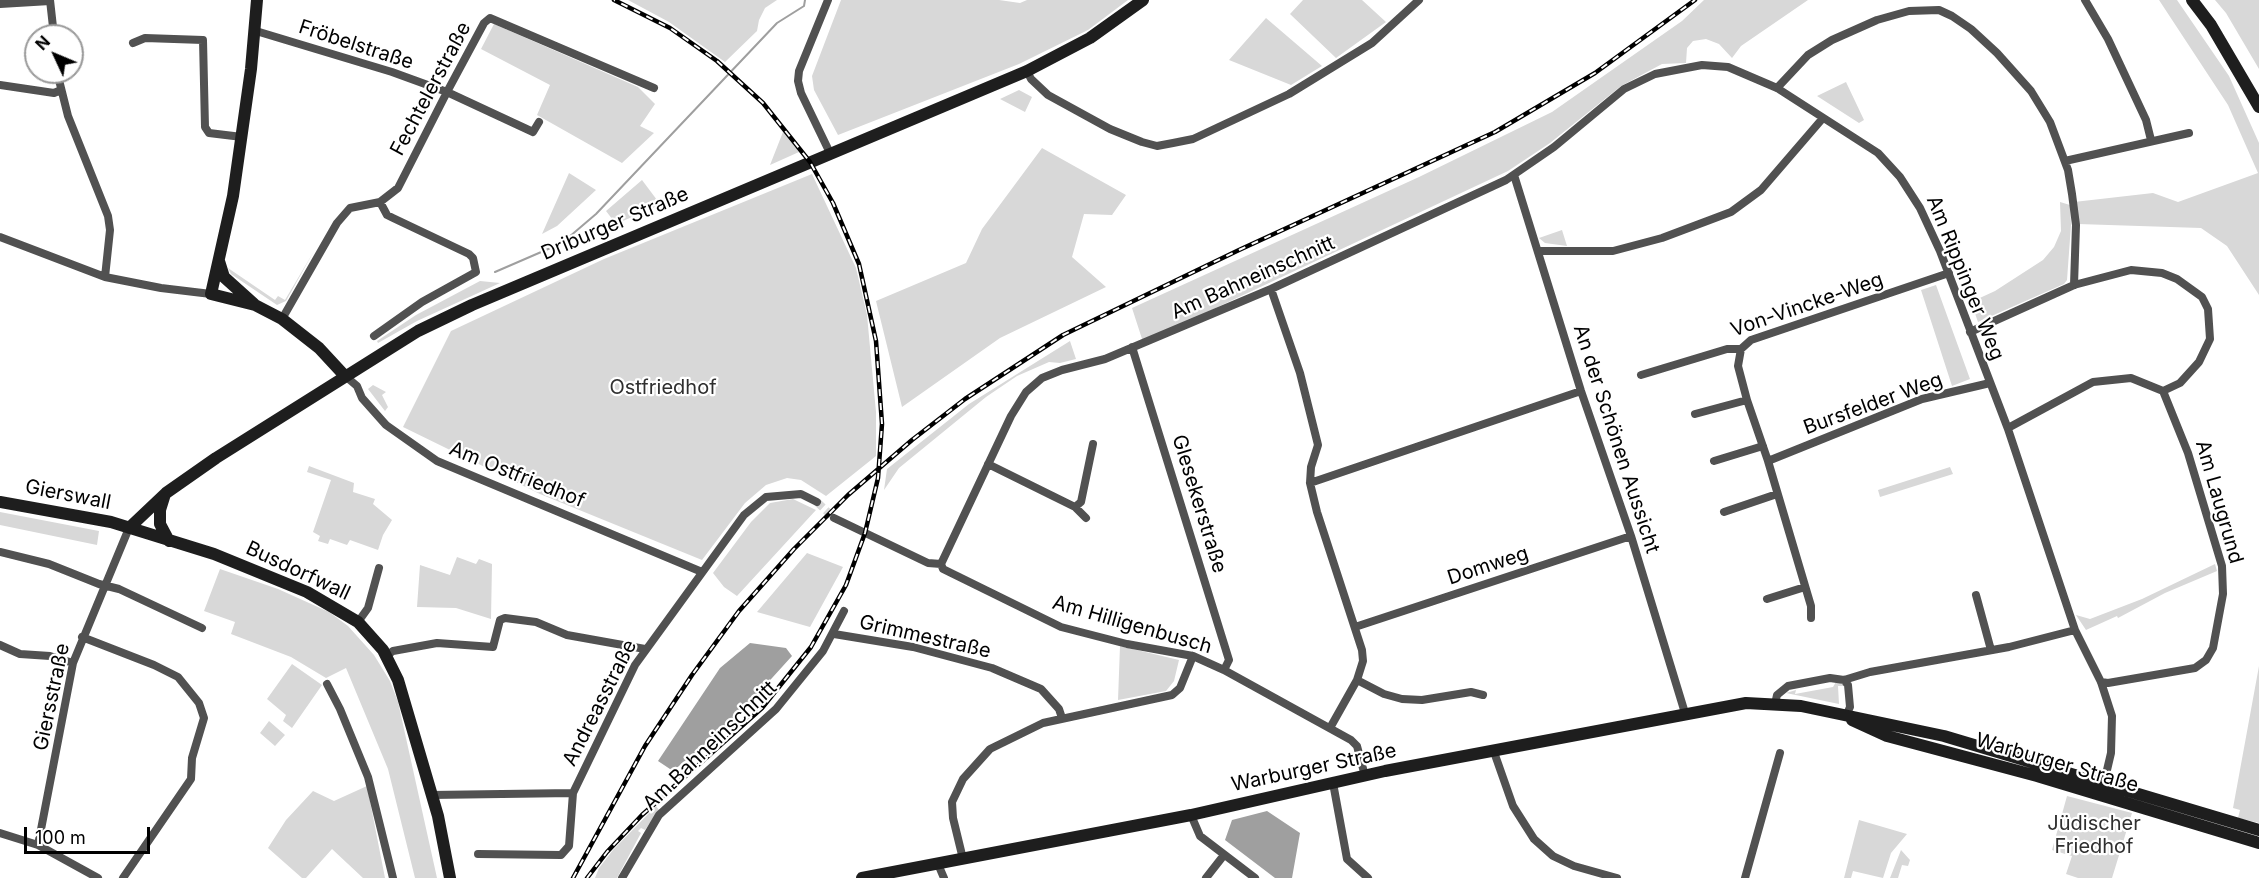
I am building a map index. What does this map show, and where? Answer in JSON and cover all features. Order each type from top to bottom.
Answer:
[{"type":"main road","points":[[255,305],[211,294],[230,212],[242,136],[256,31],[257,0]]},
{"type":"main road","name":"Driburger Straße","points":[[129,528],[166,493],[344,375],[418,331],[457,312],[1027,71],[1090,38],[1143,0]]},
{"type":"main road","points":[[2192,0],[2211,25],[2259,107]]},
{"type":"main road","points":[[219,260],[224,277],[255,305],[282,320],[319,348],[344,375]]},
{"type":"main road","points":[[166,493],[160,510],[160,524],[169,541]]},
{"type":"main road","name":"Gierswall","points":[[0,502],[111,522],[129,528]]},
{"type":"main road","name":"Busdorfwall","points":[[129,528],[214,554],[308,592],[357,622],[372,636],[386,656],[405,699],[438,816],[450,878]]},
{"type":"main road","name":"Warburger Straße","points":[[862,878],[1191,815],[1365,776],[1737,704],[1774,704],[1846,716],[1887,736],[2259,830]]},
{"type":"main road","name":"Warburger Straße","points":[[2102,789],[2259,843]]},
{"type":"street","points":[[0,4],[50,0],[53,24]]},
{"type":"street","points":[[828,0],[799,71],[798,81],[801,93],[830,153]]},
{"type":"street","points":[[1027,71],[1030,78],[1048,95],[1110,129],[1149,144],[1173,143],[1194,139],[1289,94],[1371,43],[1419,0]]},
{"type":"street","points":[[1939,10],[1942,0]]},
{"type":"street","points":[[2085,0],[2108,39],[2146,120],[2151,140]]},
{"type":"street","points":[[1777,88],[1808,55],[1832,40],[1877,20],[1909,10],[1939,10],[1971,29],[2031,91],[2050,123],[2065,161],[2076,225],[2074,285]]},
{"type":"street","name":"Fechtelerstraße","points":[[380,202],[398,188],[484,23],[490,18],[654,88]]},
{"type":"street","name":"Fröbelstraße","points":[[256,31],[392,72],[447,92],[533,132],[539,122]]},
{"type":"street","points":[[133,43],[145,38],[203,40],[205,127],[209,133],[242,136]]},
{"type":"street","name":"Am Rippinger Weg","points":[[1649,77],[1664,70],[1702,65],[1728,67],[1777,88],[1878,153],[1900,177],[1920,208],[1949,273],[2008,428],[2075,630],[2101,682],[2112,716],[2113,734],[2102,789]]},
{"type":"street","name":"Am Bahneinschnitt","points":[[941,564],[1020,400],[1033,384],[1053,373],[1105,358],[1271,289],[1514,175],[1554,147],[1624,89],[1649,77]]},
{"type":"street","points":[[60,84],[108,216],[110,230],[105,277]]},
{"type":"street","points":[[0,85],[54,93],[61,90]]},
{"type":"street","points":[[1539,251],[1613,251],[1662,238],[1731,212],[1761,190],[1823,118]]},
{"type":"street","points":[[2065,161],[2189,133]]},
{"type":"street","name":"An der Schönen Aussicht","points":[[1514,175],[1581,391],[1631,536],[1684,713]]},
{"type":"street","points":[[282,320],[337,223],[350,207],[380,202],[387,215],[469,254],[473,258],[476,272],[422,302],[374,336]]},
{"type":"street","points":[[0,237],[105,277],[211,294]]},
{"type":"street","points":[[1970,332],[2074,285],[2131,270],[2147,270],[2177,279],[2202,297],[2208,309],[2210,339],[2205,351],[2186,378],[2163,391],[2131,378],[2093,382],[2008,428]]},
{"type":"street","name":"Von-Vincke-Weg","points":[[1641,375],[1727,350],[1741,350],[1751,340],[1949,273]]},
{"type":"street","points":[[1271,289],[1300,374],[1318,445],[1311,467],[1310,483],[1322,532],[1355,627],[1363,661],[1357,680],[1330,728]]},
{"type":"street","name":"Glesekerstraße","points":[[1132,347],[1229,660],[1224,670]]},
{"type":"street","points":[[1741,350],[1738,366],[1768,461],[1811,618]]},
{"type":"street","name":"Am Ostfriedhof","points":[[344,375],[357,386],[362,398],[386,425],[437,461],[702,572]]},
{"type":"street","name":"Bursfelder Weg","points":[[1768,461],[1922,399],[1990,383]]},
{"type":"street","points":[[1310,483],[1581,391]]},
{"type":"street","name":"Am Laugrund","points":[[2101,682],[2108,683],[2195,668],[2206,660],[2213,648],[2223,594],[2222,566],[2188,453],[2163,391]]},
{"type":"street","points":[[1695,414],[1747,400]]},
{"type":"street","points":[[1075,507],[1081,502],[1093,444]]},
{"type":"street","points":[[1714,461],[1763,446]]},
{"type":"street","points":[[988,464],[1075,507],[1086,518]]},
{"type":"street","points":[[702,572],[744,515],[766,497],[801,494],[817,502]]},
{"type":"street","points":[[1724,512],[1777,494]]},
{"type":"street","name":"Am Hilligenbusch","points":[[834,518],[928,563],[941,564],[943,569],[1061,627],[1127,644],[1193,656],[1224,670],[1330,728],[1357,746],[1365,776]]},
{"type":"street","name":"Giersstraße","points":[[38,845],[73,663],[129,528]]},
{"type":"street","name":"Domweg","points":[[1355,627],[1631,536]]},
{"type":"street","points":[[0,552],[49,564],[119,589],[202,628]]},
{"type":"street","points":[[357,622],[368,608],[380,568]]},
{"type":"street","name":"Andreasstraße","points":[[478,854],[561,855],[569,846],[573,793],[614,705],[645,650],[702,572]]},
{"type":"street","points":[[1767,599],[1804,587]]},
{"type":"street","points":[[1976,596],[1991,650]]},
{"type":"street","name":"Am Bahneinschnitt","points":[[621,878],[659,815],[776,709],[811,667],[834,634],[844,611]]},
{"type":"street","points":[[386,656],[393,651],[437,643],[493,647],[500,620],[505,618],[536,622],[567,635],[645,650]]},
{"type":"street","points":[[1774,704],[1777,695],[1788,686],[1830,678],[1844,680],[1902,665],[1991,650],[2075,630]]},
{"type":"street","name":"Grimmestraße","points":[[834,634],[913,647],[992,668],[1041,689],[1059,709],[1062,718]]},
{"type":"street","points":[[82,637],[154,664],[178,677],[198,703],[204,718],[192,758],[191,779],[123,878]]},
{"type":"street","points":[[0,645],[20,654],[50,656],[73,663]]},
{"type":"street","points":[[963,859],[953,819],[952,802],[963,780],[981,757],[996,745],[1033,726],[1172,695],[1180,688],[1193,656]]},
{"type":"street","points":[[1357,680],[1384,694],[1402,699],[1422,700],[1472,692],[1483,695]]},
{"type":"street","points":[[1844,680],[1848,685],[1850,707],[1846,716]]},
{"type":"street","points":[[327,684],[340,709],[368,777],[393,878]]},
{"type":"street","points":[[1494,752],[1513,806],[1534,839],[1553,856],[1574,866],[1617,878]]},
{"type":"street","points":[[1748,877],[1780,753]]},
{"type":"street","points":[[1333,783],[1347,859],[1368,878]]},
{"type":"street","name":"Andreasstraße","points":[[431,795],[573,793]]},
{"type":"street","points":[[1191,815],[1200,836],[1255,878]]},
{"type":"street","points":[[0,833],[38,845],[86,874],[98,878]]},
{"type":"street","points":[[1206,878],[1224,855]]},
{"type":"street","points":[[938,864],[944,878]]},
{"type":"green space","points":[[628,0],[777,0],[765,8],[757,31],[725,62],[669,22]]},
{"type":"green space","points":[[841,0],[999,0],[1020,3],[1027,0],[1128,0],[1088,30],[1019,64],[838,135],[814,90],[812,76]]},
{"type":"green space","points":[[1303,0],[1362,0],[1386,22],[1336,58],[1290,14]]},
{"type":"green space","points":[[1704,0],[1808,0],[1741,46],[1732,58],[1719,44],[1706,39],[1693,41],[1687,48],[1686,63],[1662,64],[1621,86],[1550,143],[1508,171],[1143,342],[1132,308],[1419,177],[1552,112],[1682,21]]},
{"type":"green space","points":[[2159,0],[2177,0],[2229,76],[2259,143],[2259,295],[2227,246],[2201,228],[2078,224],[2074,202],[2153,193],[2178,202],[2258,173],[2228,105]]},
{"type":"green space","points":[[2215,0],[2259,0],[2259,69],[2226,13]]},
{"type":"green space","points":[[1266,18],[1322,66],[1291,85],[1229,60]]},
{"type":"green space","points":[[494,24],[638,87],[655,104],[640,126],[654,133],[622,163],[537,115],[550,85],[481,49]]},
{"type":"green space","points":[[1846,82],[1864,120],[1859,123],[1817,96]]},
{"type":"green space","points":[[1019,90],[1032,97],[1025,112],[1000,99]]},
{"type":"green space","points":[[783,132],[799,152],[770,165]]},
{"type":"green space","points":[[1042,148],[1126,195],[1112,215],[1084,214],[1072,257],[1106,287],[1000,338],[902,407],[876,301],[966,263],[982,229]]},
{"type":"green space","points":[[569,173],[596,190],[557,226],[542,234]]},
{"type":"green space","name":"Ostfriedhof","points":[[812,174],[856,268],[867,315],[876,412],[876,456],[826,496],[801,480],[787,478],[766,485],[745,503],[702,560],[540,494],[403,427],[451,331],[604,259]]},
{"type":"green space","points":[[642,180],[657,200],[653,203],[655,207],[616,224],[606,211]]},
{"type":"green space","points":[[2060,202],[2070,205],[2067,280],[2064,284],[1978,322],[1971,302],[1995,291],[2043,260],[2054,247],[2061,231]]},
{"type":"green space","points":[[1562,230],[1567,246],[1545,243],[1539,238]]},
{"type":"green space","points":[[314,251],[286,301],[277,305],[231,274],[228,268],[275,300],[278,296],[285,300]]},
{"type":"green space","points":[[480,281],[500,283],[417,321],[378,343],[377,341],[416,315]]},
{"type":"green space","points":[[1936,285],[1970,379],[1952,386],[1921,290]]},
{"type":"green space","points":[[1070,341],[1076,359],[1060,363],[1049,362],[1017,376],[986,397],[899,468],[884,490],[887,469],[969,404]]},
{"type":"green space","points":[[373,385],[386,392],[382,395],[388,407],[385,411],[368,389]]},
{"type":"green space","points":[[309,466],[354,483],[353,492],[375,499],[373,504],[392,520],[383,535],[378,550],[350,540],[347,545],[330,539],[328,544],[318,541],[320,536],[313,532],[331,480],[307,472]]},
{"type":"green space","points":[[1950,467],[1953,474],[1880,497],[1878,490]]},
{"type":"green space","points":[[793,499],[816,510],[737,596],[724,587],[713,573],[751,522],[770,503]]},
{"type":"green space","points":[[0,512],[99,531],[97,545],[0,525]]},
{"type":"green space","points":[[807,553],[843,567],[810,627],[757,612]]},
{"type":"green space","points":[[457,557],[476,564],[479,559],[492,564],[491,619],[456,608],[417,607],[420,565],[450,575]]},
{"type":"green space","points":[[2215,564],[2217,571],[2165,593],[2118,618],[2117,616],[2086,630],[2076,615],[2090,619],[2142,599]]},
{"type":"green space","points":[[220,569],[278,589],[329,612],[348,626],[374,655],[390,681],[398,702],[437,878],[415,878],[388,769],[346,668],[326,678],[291,657],[231,634],[235,622],[204,611]]},
{"type":"green space","points":[[1120,646],[1179,660],[1174,681],[1166,691],[1118,700]]},
{"type":"green space","points":[[292,664],[322,685],[292,728],[283,721],[286,715],[267,699]]},
{"type":"green space","points":[[2259,666],[2259,823],[2238,818],[2240,810],[2233,808]]},
{"type":"green space","points":[[1837,680],[1844,686],[1838,686],[1839,704],[1786,693],[1796,690],[1795,694],[1833,687]]},
{"type":"green space","points":[[269,721],[285,735],[275,746],[260,733]]},
{"type":"green space","points":[[367,786],[385,878],[363,878],[332,849],[306,878],[302,878],[268,848],[286,820],[313,791],[334,801]]},
{"type":"green space","name":"Jüdischer Friedhof","points":[[2067,796],[2132,813],[2112,878],[2078,878],[2066,874],[2072,856],[2052,850]]},
{"type":"green space","points":[[656,806],[659,810],[645,830],[641,828],[638,831],[641,833],[617,878],[595,878],[599,868],[613,850]]},
{"type":"green space","points":[[1859,820],[1907,834],[1891,853],[1883,878],[1853,871],[1851,878],[1844,878]]},
{"type":"green space","points":[[1901,850],[1910,860],[1908,866],[1902,865],[1898,878],[1890,878]]},
{"type":"shaded area","points":[[750,643],[786,648],[792,656],[733,721],[673,771],[658,761],[720,668]]},
{"type":"shaded area","points":[[1267,811],[1300,833],[1292,878],[1275,878],[1225,840],[1232,820]]},
{"type":"waterway","points":[[495,272],[562,243],[596,214],[777,23],[804,6],[805,0]]},
{"type":"tunnel","points":[[817,502],[834,518]]},
{"type":"railway","points":[[587,878],[607,852],[642,815],[762,708],[811,647],[846,585],[865,533],[878,478],[882,424],[876,341],[859,264],[833,203],[810,162],[763,103],[717,61],[670,28],[614,0]]},
{"type":"railway","points":[[573,878],[645,746],[692,675],[739,611],[794,549],[848,495],[912,440],[965,399],[1063,335],[1239,250],[1495,132],[1595,73],[1695,0]]}]
